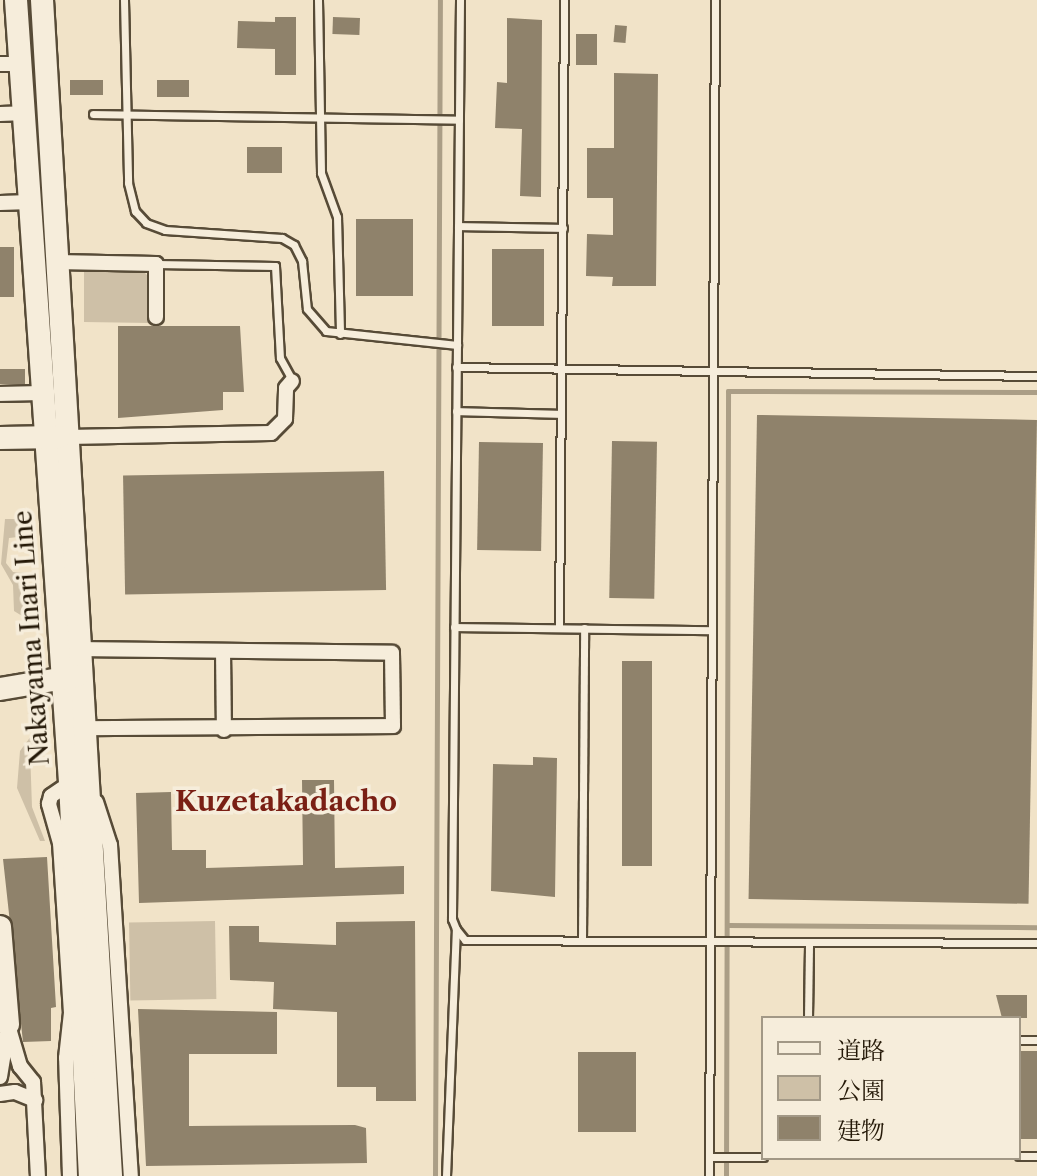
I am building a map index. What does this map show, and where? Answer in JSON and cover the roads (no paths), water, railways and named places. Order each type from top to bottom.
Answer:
[{"type":"main road","name":"Nakayama Inari Line","points":[[16,0],[10,64],[25,113],[45,393],[57,437],[82,649],[73,676],[87,728],[81,786],[90,1176]]},
{"type":"main road","name":"Nakayama Inari Line","points":[[42,0],[57,262],[57,437],[111,1176]]},
{"type":"main road","points":[[0,438],[57,437]]},
{"type":"main road","points":[[0,689],[73,676]]},
{"type":"main road","points":[[0,927],[8,1025]]},
{"type":"street","points":[[0,114],[25,113]]},
{"type":"street","points":[[0,203],[30,202]]},
{"type":"street","points":[[57,262],[156,264],[156,317]]},
{"type":"street","points":[[57,437],[271,433],[281,429],[285,419],[286,388],[292,381]]},
{"type":"street","points":[[0,394],[45,393]]},
{"type":"street","points":[[82,649],[392,653],[393,726],[224,730],[87,728]]},
{"type":"street","points":[[223,651],[224,730]]},
{"type":"street","points":[[70,1176],[66,1058],[71,1013],[60,843],[49,804],[51,796],[81,786],[110,845],[131,1176]]},
{"type":"street","points":[[0,1077],[8,1025]]},
{"type":"street","points":[[8,1025],[20,1066],[33,1082],[38,1176]]},
{"type":"street","points":[[0,1094],[15,1092],[35,1100]]},
{"type":"lane","points":[[124,0],[124,115],[128,183],[135,211],[146,223],[165,230],[282,238],[294,245],[302,261],[307,309],[326,331],[457,345]]},
{"type":"lane","points":[[318,0],[321,173],[337,217],[340,334]]},
{"type":"lane","points":[[446,1176],[456,929],[454,627],[460,0]]},
{"type":"lane","points":[[559,627],[564,0]]},
{"type":"lane","points":[[709,1176],[715,0]]},
{"type":"lane","points":[[93,114],[320,115],[459,120]]},
{"type":"lane","points":[[458,226],[563,228]]},
{"type":"lane","points":[[156,264],[275,266],[280,358],[292,381]]},
{"type":"lane","points":[[456,367],[1037,376]]},
{"type":"lane","points":[[456,411],[561,414]]},
{"type":"lane","points":[[454,627],[710,630]]},
{"type":"lane","points":[[582,940],[584,628]]},
{"type":"lane","points":[[456,929],[465,940],[1037,943]]},
{"type":"lane","points":[[808,1016],[809,942]]},
{"type":"lane","points":[[709,1157],[761,1157]]},
{"type":"waterway","points":[[435,1176],[440,0]]},
{"type":"waterway","points":[[726,1176],[728,391],[1037,392]]},
{"type":"waterway","points":[[727,925],[1037,927]]},
{"type":"district","name":"Kuzetakadacho","points":[[286,801]]}]
